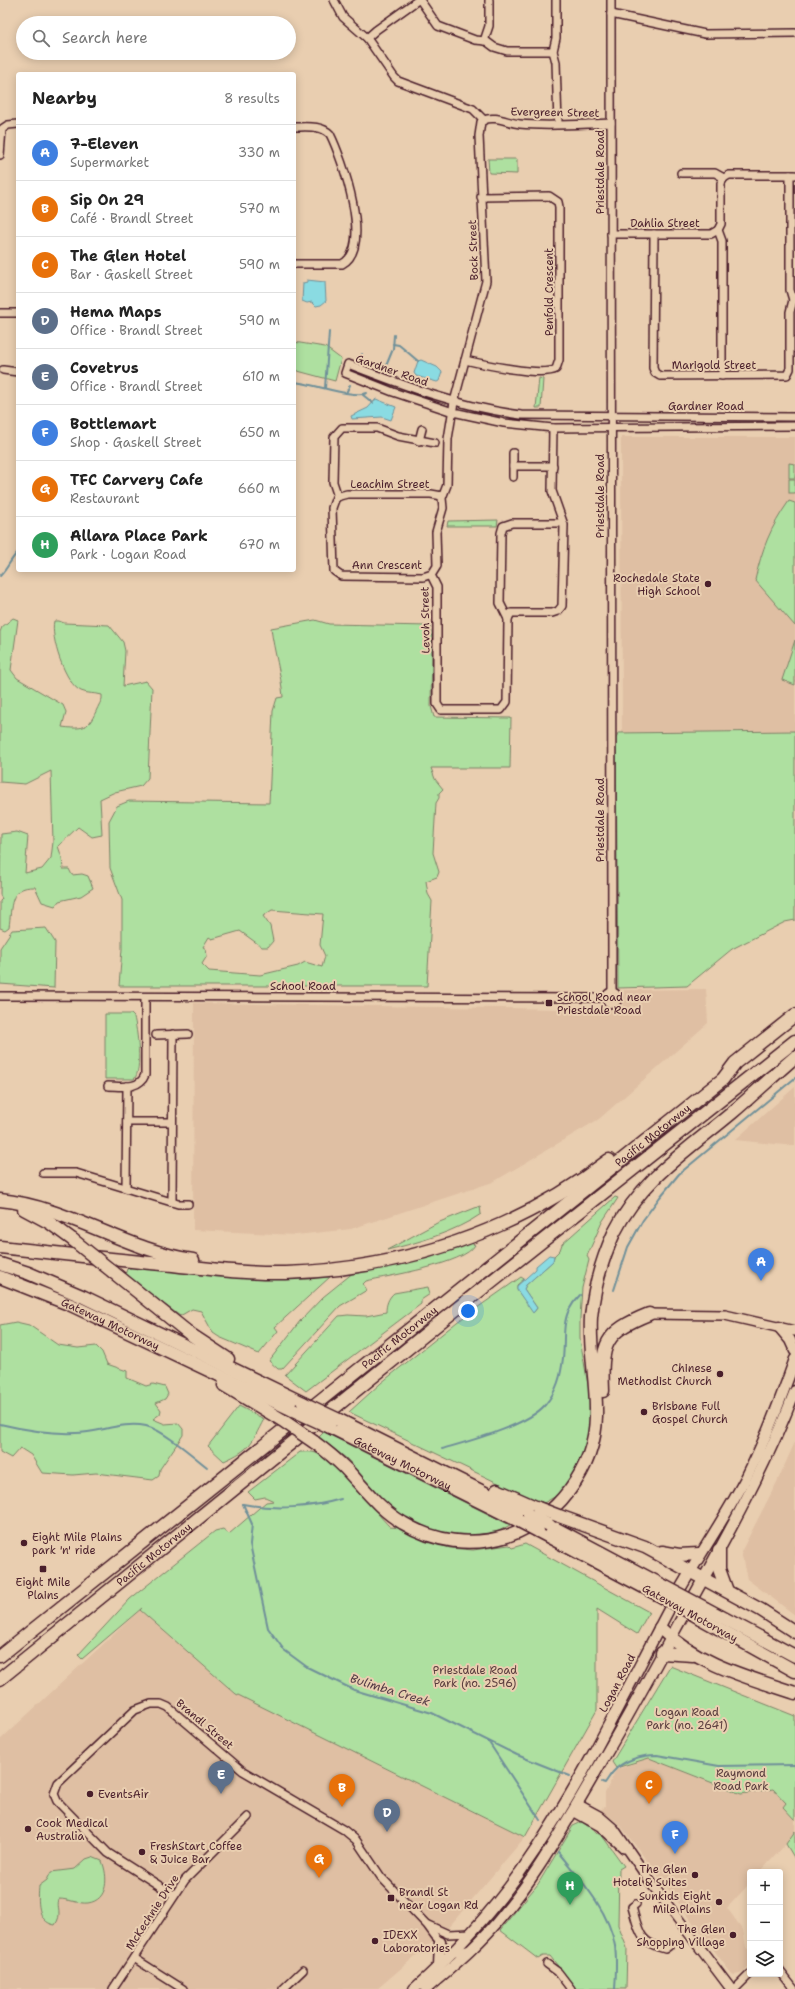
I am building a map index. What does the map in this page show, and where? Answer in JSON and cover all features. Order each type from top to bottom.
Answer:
[{"type":"highway","name":"Pacific Motorway","points":[[0,1656],[717,1084],[735,1064],[795,1015]]},
{"type":"highway","name":"Pacific Motorway","points":[[0,1679],[438,1324],[795,1041]]},
{"type":"highway","points":[[145,1340],[163,1354],[234,1390],[314,1442],[339,1462],[390,1515],[414,1530],[439,1538],[460,1542],[510,1535],[536,1521],[564,1497],[582,1471],[594,1436],[596,1402],[591,1333],[593,1302],[604,1257],[617,1228],[637,1197],[660,1171],[732,1113],[795,1057]]},
{"type":"highway","points":[[0,1247],[241,1272],[303,1272],[348,1268],[406,1257],[453,1243],[534,1209],[584,1179],[719,1071],[735,1064]]},
{"type":"highway","points":[[3,1200],[39,1207],[63,1214],[140,1247],[168,1256],[244,1266],[284,1268],[303,1272]]},
{"type":"highway","points":[[3,1200],[42,1218],[73,1240],[190,1334],[239,1366],[259,1376],[266,1385]]},
{"type":"highway","name":"Gateway Motorway","points":[[0,1264],[35,1276],[84,1297],[266,1385],[298,1406]]},
{"type":"highway","name":"Gateway Motorway","points":[[0,1277],[53,1297],[145,1340],[298,1406],[460,1480],[534,1511],[549,1525],[659,1590]]},
{"type":"highway","points":[[564,1497],[575,1492],[579,1486],[591,1466],[599,1444],[603,1422],[602,1365],[605,1348],[610,1338],[621,1327],[632,1320],[649,1314]]},
{"type":"highway","name":"Gateway Motorway","points":[[335,1424],[538,1531],[659,1590],[702,1613],[795,1656]]},
{"type":"highway","points":[[534,1511],[559,1516],[587,1528],[622,1538],[657,1553],[772,1616],[795,1632]]},
{"type":"highway","points":[[719,1550],[720,1572],[727,1591]]},
{"type":"highway","points":[[657,1553],[664,1552],[679,1555],[699,1554]]},
{"type":"highway","name":"Gateway Motorway","points":[[702,1613],[795,1671]]},
{"type":"highway","points":[[660,1628],[670,1639],[696,1655],[740,1676],[795,1693]]},
{"type":"highway","points":[[662,1654],[696,1655]]},
{"type":"main road","points":[[780,1327],[790,1340],[795,1351]]},
{"type":"main road","name":"Logan Road","points":[[426,1989],[471,1949],[502,1917],[527,1885],[570,1805],[586,1769],[699,1554],[736,1495],[760,1450],[775,1415],[795,1359]]},
{"type":"main road","name":"Logan Road","points":[[414,1989],[471,1933],[499,1900],[570,1805],[584,1791],[719,1550],[766,1459],[795,1392]]},
{"type":"main road","points":[[439,1966],[440,1942]]},
{"type":"street","points":[[334,0],[343,17],[367,38],[398,80],[473,109],[484,120]]},
{"type":"street","points":[[367,38],[419,0],[438,26],[475,40],[484,41],[494,47],[506,51],[553,51]]},
{"type":"street","points":[[484,41],[489,26],[490,0]]},
{"type":"street","points":[[556,0],[556,38],[553,51],[556,62],[558,124]]},
{"type":"street","name":"Priestdale Road","points":[[611,0],[612,991]]},
{"type":"street","points":[[611,14],[705,34],[795,33]]},
{"type":"street","name":"Evergreen Street","points":[[484,120],[494,118],[505,122],[523,125],[611,123]]},
{"type":"street","name":"Bock Street","points":[[454,402],[486,281],[485,227],[481,196],[479,136],[481,122],[484,120]]},
{"type":"street","points":[[0,155],[2,129],[8,125],[16,124]]},
{"type":"street","points":[[296,127],[325,129],[330,134],[337,148],[348,183],[354,215],[354,248],[352,256],[347,261],[342,264],[296,264]]},
{"type":"street","points":[[681,173],[715,173],[724,178]]},
{"type":"street","points":[[722,376],[722,241],[718,230],[721,224],[722,183],[724,178],[729,175],[793,175],[790,290],[794,300]]},
{"type":"street","name":"Penfold Crescent","points":[[465,360],[503,367],[547,372],[556,369],[559,360],[560,220],[558,202],[549,196],[481,196]]},
{"type":"street","name":"Dahlia Street","points":[[611,234],[711,234],[718,230]]},
{"type":"street","name":"Marigold Street","points":[[654,234],[653,368],[655,373],[660,376],[787,375],[790,369],[790,312],[794,300]]},
{"type":"street","points":[[0,313],[16,313]]},
{"type":"street","name":"Gardner Road","points":[[795,417],[521,415],[498,412],[454,402],[420,392],[348,364],[345,373],[393,392],[453,412],[504,423],[553,428],[795,426]]},
{"type":"street","points":[[1,370],[16,372]]},
{"type":"street","name":"Levoh Street","points":[[454,402],[448,439],[448,485],[442,496],[442,508],[436,532],[437,566],[431,575],[437,587],[436,704],[441,710],[501,710],[507,702],[508,619]]},
{"type":"street","points":[[338,497],[333,482],[334,437],[338,430],[345,428],[377,428],[398,436],[435,443]]},
{"type":"street","points":[[508,619],[511,614],[552,613],[558,611],[562,606],[563,523],[552,491],[553,428]]},
{"type":"street","points":[[419,441],[422,429]]},
{"type":"street","points":[[513,453],[513,477]]},
{"type":"street","points":[[513,466],[552,466]]},
{"type":"street","name":"Leachim Street","points":[[338,497],[347,494],[431,494],[442,496]]},
{"type":"street","name":"Ann Crescent","points":[[338,497],[334,500],[332,508],[333,562],[334,571],[337,574],[341,576],[415,577],[431,575]]},
{"type":"street","points":[[508,619],[500,603],[501,533],[503,526],[512,522],[563,523]]},
{"type":"street","points":[[605,998],[608,993],[612,991]]},
{"type":"street","name":"School Road","points":[[0,996],[605,998],[610,1004],[616,1002],[618,996],[612,991]]},
{"type":"street","points":[[108,1086],[135,1086],[140,1083],[145,1075],[145,997]]},
{"type":"street","points":[[156,1034],[188,1034]]},
{"type":"street","points":[[172,1202],[173,1034]]},
{"type":"street","points":[[126,1188],[127,1086]]},
{"type":"street","points":[[126,1122],[172,1122]]},
{"type":"street","points":[[43,1173],[76,1173],[172,1202],[188,1204]]},
{"type":"street","points":[[649,1314],[725,1315],[795,1331]]},
{"type":"street","name":"Brandl Street","points":[[174,1895],[108,1853],[57,1801],[54,1794],[58,1783],[131,1714],[141,1707],[151,1704],[165,1706],[175,1712],[243,1771],[344,1830],[356,1840],[380,1877],[427,1924],[440,1942],[452,1952]]},
{"type":"street","points":[[584,1791],[586,1809]]},
{"type":"street","points":[[570,1805],[586,1809],[610,1825],[620,1836],[626,1850]]},
{"type":"street","points":[[570,1805],[600,1826],[626,1850],[731,1989]]},
{"type":"street","name":"McKechnie Drive","points":[[113,1989],[185,1880],[248,1817]]},
{"type":"street","points":[[636,1904],[632,1907],[639,1931],[648,1943],[665,1949],[669,1946]]},
{"type":"street","name":"Brandl Street","points":[[427,1924],[448,1934],[471,1933]]},
{"type":"street","points":[[452,1952],[471,1949]]},
{"type":"street","points":[[134,1958],[183,1989]]},
{"type":"street","points":[[547,1964],[558,1972],[571,1989]]},
{"type":"street","points":[[283,1989],[303,1970]]},
{"type":"street","points":[[783,1975],[794,1989]]},
{"type":"street","points":[[735,1989],[747,1977]]},
{"type":"shaded area","name":"Rochedale State High School","points":[[621,437],[795,437],[795,731],[622,733]]},
{"type":"shaded area","points":[[706,989],[708,1023],[599,1119],[493,1182],[351,1229],[296,1235],[193,1230],[194,1003],[623,1010],[624,990]]},
{"type":"shaded area","points":[[795,1087],[795,1146],[735,1140]]},
{"type":"shaded area","points":[[795,1442],[795,1615],[747,1579],[741,1552],[777,1482]]},
{"type":"shaded area","points":[[140,1610],[236,1694],[525,1837],[448,1928],[377,1989],[0,1989],[0,1740]]},
{"type":"shaded area","points":[[649,1758],[741,1794],[773,1789],[787,1803],[783,1807],[795,1820],[795,1831],[786,1844],[763,1869],[747,1869],[747,1886],[727,1908],[743,1930],[747,1948],[747,1968],[740,1974],[734,1975],[731,1973],[620,1825],[600,1810],[605,1807],[605,1793],[616,1770]]},
{"type":"green space","points":[[488,159],[517,159],[517,174],[489,173]]},
{"type":"green space","points":[[296,342],[325,347],[341,359],[335,381],[296,371]]},
{"type":"green space","points":[[539,378],[543,379],[541,408],[536,408]]},
{"type":"green space","points":[[789,463],[795,464],[795,478],[789,478]]},
{"type":"green space","points":[[789,479],[795,479],[795,493],[789,493]]},
{"type":"green space","points":[[789,501],[795,503],[795,626],[755,580],[768,539],[777,520]]},
{"type":"green space","points":[[498,520],[497,526],[447,526],[448,521]]},
{"type":"green space","points":[[13,618],[18,620],[11,670],[17,678],[63,705],[66,712],[62,727],[79,728],[88,724],[92,720],[102,699],[102,695],[81,691],[75,687],[69,679],[64,670],[54,638],[54,621],[64,623],[109,625],[123,642],[125,651],[123,686],[146,681],[152,688],[148,778],[141,786],[115,792],[100,799],[102,835],[92,837],[78,827],[58,846],[62,858],[63,869],[69,869],[72,875],[82,874],[88,876],[93,888],[81,896],[59,901],[55,906],[42,902],[35,887],[20,890],[13,900],[9,927],[5,930],[0,928],[0,901],[2,899],[0,895],[1,834],[17,832],[28,836],[25,873],[42,869],[51,858],[53,842],[51,771],[25,784],[0,782],[0,632],[2,627]]},
{"type":"green space","points":[[315,620],[329,624],[430,626],[432,639],[431,706],[434,717],[511,718],[510,768],[431,768],[435,779],[443,789],[439,793],[439,798],[436,803],[433,853],[439,872],[437,877],[426,881],[428,894],[432,901],[427,986],[119,986],[122,949],[122,900],[110,868],[109,821],[117,806],[129,801],[269,803],[273,711],[277,698],[283,697],[271,628]],"holes":[[[272,910],[323,914],[320,945],[325,956],[322,967],[305,962],[298,966],[260,975],[209,971],[202,964],[207,956],[206,949],[203,947],[209,937],[212,939],[240,931],[262,947],[268,947],[273,941],[270,926],[263,916]]]},
{"type":"green space","points":[[795,640],[795,685],[782,680]]},
{"type":"green space","points":[[795,731],[795,920],[785,922],[732,949],[687,986],[618,988],[616,738],[618,733]]},
{"type":"green space","points":[[46,928],[55,942],[54,988],[0,984],[0,948],[12,930]]},
{"type":"green space","points":[[105,1014],[131,1014],[134,1017],[137,1031],[139,1059],[137,1075],[134,1079],[105,1079]]},
{"type":"green space","points":[[615,1197],[618,1198],[602,1222],[587,1256],[589,1260],[582,1288],[580,1339],[592,1408],[592,1427],[581,1460],[565,1491],[542,1504],[349,1412],[381,1383],[457,1322],[521,1277],[524,1279],[517,1285],[517,1290],[534,1312],[537,1308],[524,1289],[526,1285],[553,1261],[554,1256],[560,1250],[562,1244]]},
{"type":"green space","points":[[480,1206],[481,1214],[460,1226],[411,1244],[387,1250],[437,1223]]},
{"type":"green space","points":[[471,1243],[475,1245],[468,1252],[457,1258],[425,1268],[366,1281],[363,1284],[367,1290],[340,1306],[282,1369],[278,1369],[269,1361],[300,1321],[323,1297],[354,1272],[442,1253]]},
{"type":"green space","points":[[133,1267],[200,1275],[306,1278],[330,1277],[275,1327],[278,1331],[259,1354],[213,1333],[201,1311],[192,1309],[180,1316],[125,1275],[127,1269]]},
{"type":"green space","points":[[428,1287],[430,1294],[421,1300],[421,1304],[306,1391],[285,1375],[339,1316],[366,1316],[386,1312],[386,1307],[390,1297],[394,1293]]},
{"type":"green space","points":[[16,1322],[29,1325],[58,1345],[78,1348],[96,1346],[102,1352],[107,1364],[127,1371],[127,1378],[146,1386],[153,1384],[165,1387],[168,1394],[165,1399],[156,1403],[161,1410],[160,1414],[153,1419],[165,1424],[178,1423],[183,1429],[183,1435],[160,1469],[159,1476],[153,1480],[96,1473],[73,1475],[42,1473],[31,1455],[20,1448],[11,1458],[0,1452],[0,1325]]},
{"type":"green space","points":[[239,1406],[264,1419],[249,1445],[240,1453],[224,1461],[208,1446]]},
{"type":"green space","points":[[324,1432],[510,1525],[497,1532],[476,1535],[442,1533],[411,1521],[387,1504],[347,1459],[319,1437]]},
{"type":"green space","name":"Priestdale Road Park (no. 2596)","points":[[300,1452],[314,1452],[332,1464],[390,1527],[400,1528],[423,1540],[450,1548],[473,1550],[509,1545],[512,1548],[525,1544],[649,1612],[637,1634],[597,1609],[597,1710],[525,1837],[236,1694],[140,1610],[142,1608],[82,1659],[78,1655],[130,1599],[215,1531],[223,1529],[229,1534],[266,1502],[274,1501],[265,1497],[255,1499],[248,1492]]},
{"type":"green space","name":"Logan Road Park (no. 2641)","points":[[670,1666],[795,1716],[795,1820],[783,1807],[786,1803],[773,1789],[741,1794],[649,1758],[616,1768],[612,1762]]},
{"type":"green space","points":[[582,1822],[603,1837],[624,1866],[619,1869],[618,1925],[627,1948],[626,1989],[576,1989],[550,1956],[543,1956],[538,1959],[500,1930],[538,1884],[573,1826]]},
{"type":"green space","points":[[795,1831],[795,1859],[786,1844]]},
{"type":"green space","points":[[92,1857],[102,1861],[104,1867],[106,1880],[100,1897],[95,1901],[88,1903],[59,1899],[59,1918],[55,1925],[49,1923],[41,1915],[38,1897],[39,1886],[47,1880],[51,1872],[75,1869],[86,1859]]},
{"type":"water","points":[[307,280],[325,282],[326,301],[321,305],[316,306],[312,302],[307,303],[302,301],[303,283],[307,282]]},
{"type":"water","points":[[421,360],[437,367],[442,372],[439,381],[437,382],[416,376],[414,373],[418,361]]},
{"type":"water","points":[[376,399],[396,407],[391,420],[382,417],[352,419],[351,416],[368,408]]},
{"type":"water","points":[[549,1255],[554,1256],[553,1261],[526,1285],[524,1289],[537,1308],[533,1313],[517,1290],[517,1286]]},
{"type":"waterway","points":[[325,388],[329,332]]},
{"type":"waterway","points":[[386,366],[393,349],[394,335]]},
{"type":"waterway","points":[[393,344],[399,345],[418,361]]},
{"type":"waterway","points":[[361,358],[362,354]]},
{"type":"waterway","points":[[296,382],[352,394],[367,393]]},
{"type":"waterway","points":[[346,393],[350,385]]},
{"type":"waterway","points":[[363,395],[373,403]]},
{"type":"waterway","points":[[0,576],[16,554]]},
{"type":"waterway","points":[[614,1290],[628,1247],[643,1220],[679,1174],[795,1078]]},
{"type":"waterway","points":[[442,1449],[512,1426],[537,1413],[545,1405],[553,1394],[560,1377],[563,1358],[565,1321],[571,1306],[580,1295]]},
{"type":"waterway","name":"Bulimba Creek","points":[[0,1424],[57,1433],[85,1432],[128,1425],[146,1426],[161,1432],[207,1467]]},
{"type":"waterway","points":[[243,1504],[267,1507],[292,1507],[341,1499]]},
{"type":"waterway","name":"Bulimba Creek","points":[[243,1504],[252,1524],[250,1544],[268,1628],[284,1650],[307,1667],[354,1690],[432,1713],[517,1755],[570,1776]]},
{"type":"waterway","points":[[488,1741],[540,1820]]},
{"type":"waterway","name":"Bulimba Creek","points":[[602,1782],[605,1783],[611,1774],[627,1761],[651,1755],[719,1766],[795,1765]]},
{"type":"waterway","points":[[558,1852],[592,1896],[607,1920],[615,1946],[615,1989]]},
{"type":"place","name":"Rochedale State High School","points":[[708,584]]},
{"type":"place","name":"School Road near Priestdale Road","points":[[549,1003]]},
{"type":"place","name":"7-Eleven","points":[[761,1281]]},
{"type":"place","name":"Chinese Methodist Church","points":[[720,1374]]},
{"type":"place","name":"Brisbane Full Gospel Church","points":[[644,1412]]},
{"type":"place","name":"Eight Mile Plains park 'n' ride","points":[[24,1543]]},
{"type":"place","name":"Eight Mile Plains","points":[[43,1569]]},
{"type":"place","name":"EventsAir","points":[[90,1794]]},
{"type":"place","name":"Covetrus","points":[[221,1794]]},
{"type":"place","name":"The Glen Hotel","points":[[649,1804]]},
{"type":"place","name":"Sip On 29","points":[[342,1807]]},
{"type":"place","name":"Cook Medical Australia","points":[[28,1829]]},
{"type":"place","name":"Hema Maps","points":[[387,1832]]},
{"type":"place","name":"FreshStart Coffee & Juice Bar","points":[[142,1852]]},
{"type":"place","name":"Bottlemart","points":[[675,1854]]},
{"type":"place","name":"The Glen Hotel & Suites","points":[[695,1875]]},
{"type":"place","name":"TFC Carvery Cafe","points":[[319,1878]]},
{"type":"place","name":"Brandl St near Logan Rd","points":[[391,1898]]},
{"type":"place","name":"Sunkids Eight Mile Plains","points":[[719,1902]]},
{"type":"place","name":"Allara Place Park","points":[[570,1905]]},
{"type":"place","name":"The Glen Shopping Village","points":[[733,1935]]},
{"type":"place","name":"IDEXX Laboratories","points":[[375,1941]]},
{"type":"park label","name":"Raymond Road Park","points":[[741,1779]]}]
